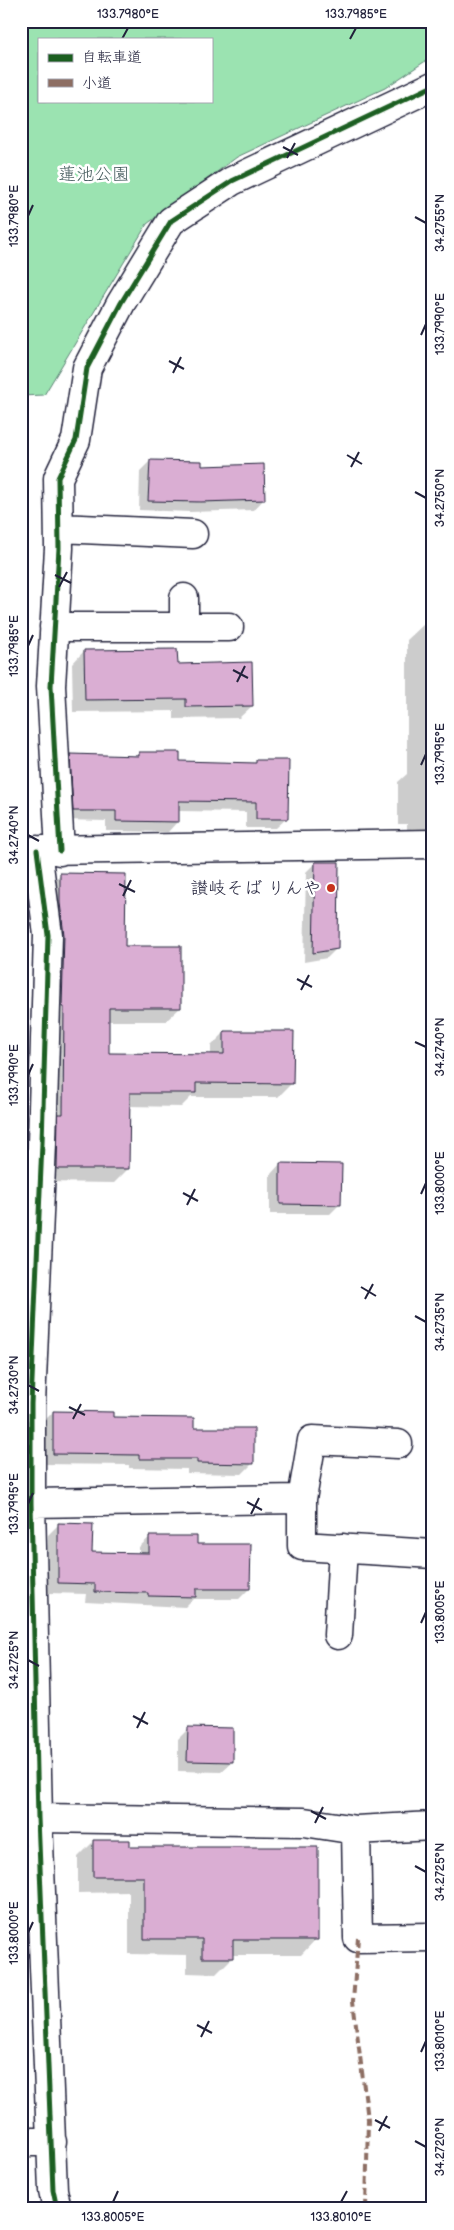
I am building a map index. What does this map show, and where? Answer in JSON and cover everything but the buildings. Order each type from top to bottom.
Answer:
[{"type":"street","points":[[57,2209],[53,2190],[33,1806],[31,1404],[42,1153],[48,935],[40,850],[59,528],[58,478],[76,440],[87,368],[121,302],[171,221],[232,182],[433,86]]},
{"type":"street","points":[[59,528],[193,534]]},
{"type":"street","points":[[184,598],[184,627]]},
{"type":"street","points":[[54,627],[229,627]]},
{"type":"street","points":[[40,850],[433,844]]},
{"type":"street","points":[[398,1444],[312,1440],[302,1499],[302,1546],[433,1554]]},
{"type":"street","points":[[31,1503],[302,1499]]},
{"type":"street","points":[[338,1635],[343,1548]]},
{"type":"street","points":[[33,1806],[304,1822],[356,1830],[433,1826]]},
{"type":"street","points":[[356,1830],[358,1938],[433,1937]]},
{"type":"street","points":[[21,2142],[52,2142]]},
{"type":"green space","name":"蓮池公園","points":[[21,21],[433,21],[433,56],[385,88],[237,157],[147,224],[44,395],[21,396]]},
{"type":"marked path","points":[[358,1938],[353,2001],[368,2119],[366,2209]]},
{"type":"cycle path","points":[[60,851],[51,686],[59,548],[58,478],[76,440],[87,368],[121,303],[171,221],[232,181],[433,86]]},
{"type":"cycle path","points":[[37,850],[48,935],[42,1143],[31,1404],[31,1503],[38,1818],[53,2190],[57,2209]]},
{"type":"place","name":"讃岐そば りんや","points":[[331,888]]}]
